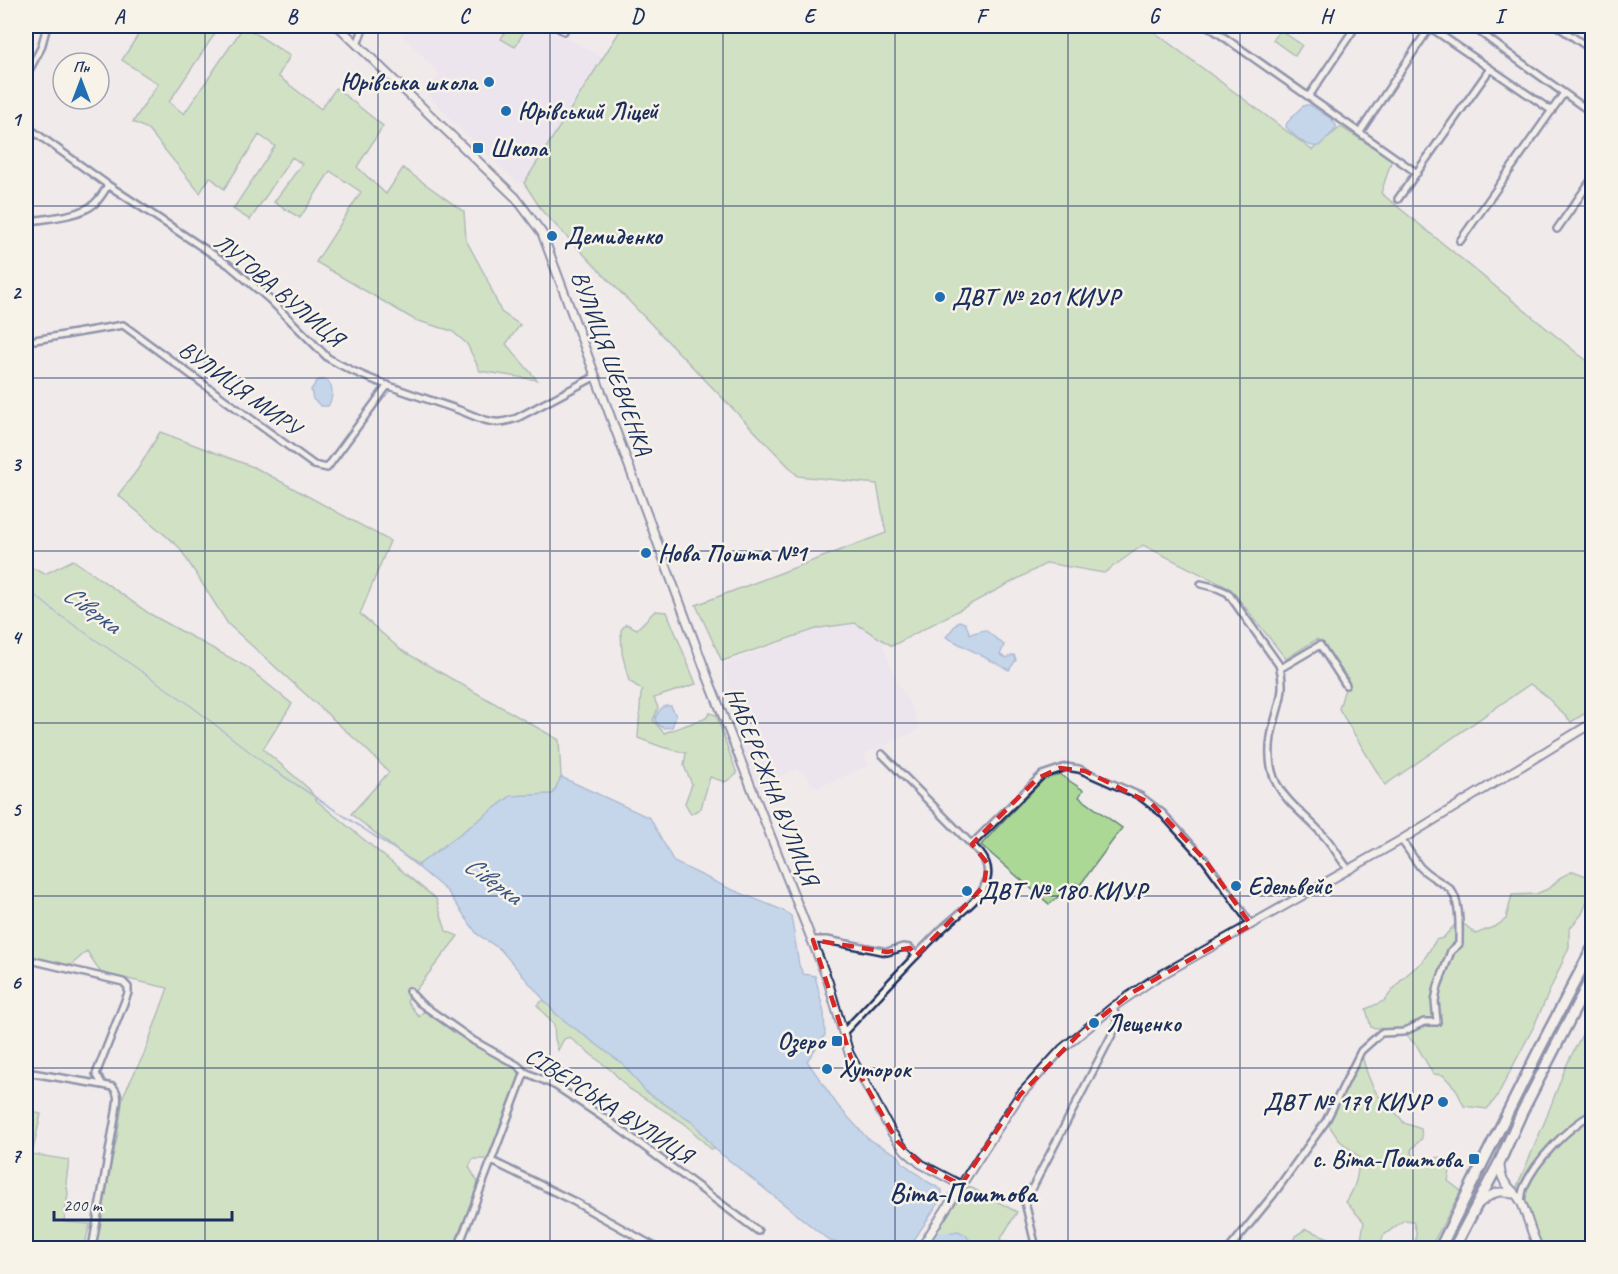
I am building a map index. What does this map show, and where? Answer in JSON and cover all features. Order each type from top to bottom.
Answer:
[{"type":"highway","points":[[1440,1248],[1540,1048],[1593,949]]},
{"type":"highway","points":[[1454,1248],[1593,976]]},
{"type":"street","points":[[26,76],[41,48],[47,26]]},
{"type":"street","name":"ВУЛИЦЯ ШЕВЧЕНКА","points":[[338,26],[516,198],[542,233],[696,646]]},
{"type":"street","points":[[357,45],[364,26]]},
{"type":"street","points":[[555,26],[564,31]]},
{"type":"street","points":[[1210,26],[1417,173]]},
{"type":"street","points":[[1309,96],[1356,26]]},
{"type":"street","points":[[1360,132],[1429,26],[1552,111]]},
{"type":"street","points":[[1472,26],[1593,113]]},
{"type":"street","points":[[1557,26],[1593,50]]},
{"type":"street","points":[[1398,199],[1490,69]]},
{"type":"street","points":[[1460,242],[1564,93]]},
{"type":"street","name":"ЛУГОВА ВУЛИЦЯ","points":[[26,126],[108,185],[229,265],[269,299],[327,358],[388,385],[485,420],[506,422],[596,376]]},
{"type":"street","points":[[1557,229],[1593,179]]},
{"type":"street","points":[[26,222],[84,210],[94,204],[108,185]]},
{"type":"street","name":"ВУЛИЦЯ МИРУ","points":[[35,340],[123,325],[314,465],[327,468],[388,385]]},
{"type":"street","points":[[1202,584],[1228,593],[1281,668],[1281,701],[1270,742],[1270,768],[1274,780],[1295,808],[1334,846],[1349,870]]},
{"type":"street","points":[[1281,668],[1320,645],[1346,685]]},
{"type":"street","name":"НАБЕРЕЖНА ВУЛИЦЯ","points":[[696,646],[813,940],[852,1060],[897,1141],[921,1164],[961,1185]]},
{"type":"street","points":[[921,1248],[1003,1120],[1033,1080],[1062,1049],[1113,1006],[1148,983],[1401,840],[1593,723]]},
{"type":"street","points":[[843,1033],[916,956],[978,896],[988,873],[987,863],[972,844],[882,754]]},
{"type":"street","points":[[972,844],[1042,775],[1066,767],[1079,769],[1140,796],[1162,813],[1205,860],[1251,925]]},
{"type":"street","points":[[1230,1248],[1273,1195],[1326,1121],[1361,1051],[1381,1033],[1403,1032],[1424,1022],[1437,1022],[1435,1001],[1438,986],[1451,951],[1459,944],[1460,920],[1452,891],[1421,868],[1401,840]]},
{"type":"street","points":[[813,940],[827,940],[886,952],[903,947],[910,948],[916,956]]},
{"type":"street","points":[[26,959],[123,982],[128,987],[128,993],[96,1074],[103,1085]]},
{"type":"street","name":"СІВЕРСЬКА ВУЛИЦЯ","points":[[409,991],[420,1003],[474,1041],[517,1065],[525,1072],[556,1086],[616,1126],[758,1231]]},
{"type":"street","points":[[1036,1248],[1025,1202],[1118,1023],[1113,1006]]},
{"type":"street","points":[[26,1072],[113,1087],[118,1095],[92,1248]]},
{"type":"street","points":[[458,1248],[525,1072]]},
{"type":"street","points":[[1521,1201],[1523,1188],[1545,1154],[1578,1122],[1593,1114]]},
{"type":"street","points":[[492,1161],[573,1201],[657,1248]]},
{"type":"street","points":[[1500,1161],[1500,1174],[1506,1185],[1521,1201],[1539,1248]]},
{"type":"street","points":[[1474,1210],[1495,1192],[1504,1191],[1515,1195]]},
{"type":"highlighted area","points":[[1060,768],[1085,771],[1152,804],[1205,860],[1251,925],[1133,992],[1077,1036],[1020,1095],[961,1185],[921,1164],[897,1141],[852,1061],[813,940],[887,952],[910,948],[916,956],[984,886],[987,863],[972,844],[1038,778]]},
{"type":"shaded area","name":"Юрівський Ліцей","points":[[413,26],[546,26],[603,58],[524,183],[518,183],[458,127],[425,92],[440,74],[402,35]]},
{"type":"shaded area","points":[[856,622],[882,642],[894,676],[910,704],[920,729],[864,754],[869,765],[818,788],[811,783],[807,775],[796,769],[758,786],[734,727],[741,721],[724,664],[820,628]]},
{"type":"green space","points":[[130,26],[220,26],[169,102],[184,114],[244,26],[290,56],[278,76],[321,109],[336,88],[383,126],[357,167],[386,194],[403,168],[464,212],[466,240],[486,277],[501,312],[520,325],[506,344],[537,380],[480,371],[467,344],[452,331],[415,320],[316,262],[361,192],[330,171],[300,218],[274,202],[302,164],[292,157],[250,220],[233,209],[275,146],[259,135],[224,189],[210,177],[200,193],[148,129],[133,122],[158,84],[122,60],[140,32]]},
{"type":"green space","points":[[508,26],[527,26],[515,47],[501,39]]},
{"type":"green space","points":[[623,26],[1146,26],[1312,150],[1341,127],[1392,159],[1381,193],[1592,364],[1592,709],[1571,722],[1545,695],[1530,684],[1385,785],[1339,709],[1348,678],[1317,639],[1286,659],[1231,589],[1143,545],[1104,573],[1047,563],[892,646],[855,623],[819,628],[722,661],[696,605],[886,533],[877,484],[798,476],[543,212],[524,183]]},
{"type":"green space","points":[[1280,30],[1302,45],[1295,56],[1273,40]]},
{"type":"green space","points":[[160,432],[256,468],[390,541],[360,614],[401,650],[559,740],[561,777],[553,794],[511,796],[417,866],[351,814],[389,772],[228,624],[179,547],[118,495],[138,469]]},
{"type":"green space","points":[[73,560],[150,614],[247,667],[292,704],[263,749],[309,789],[317,801],[436,899],[446,931],[458,936],[407,1001],[419,1017],[424,1011],[516,1067],[522,1080],[490,1159],[473,1159],[469,1167],[479,1184],[455,1248],[93,1248],[103,1211],[123,1096],[144,1054],[168,988],[101,973],[87,951],[70,966],[26,956],[26,565],[45,574]]},
{"type":"green space","points":[[655,611],[667,612],[696,684],[654,698],[658,708],[653,720],[664,733],[706,718],[710,713],[716,715],[737,774],[725,782],[710,777],[701,808],[691,814],[685,803],[692,784],[684,766],[686,753],[638,738],[643,690],[629,681],[622,653],[621,630],[626,624],[637,629]]},
{"type":"green space","points":[[1059,774],[1083,790],[1079,797],[1122,828],[1080,885],[1076,883],[1049,904],[981,845],[1044,779]]},
{"type":"green space","points":[[1573,871],[1589,877],[1592,889],[1582,914],[1569,929],[1569,947],[1533,1028],[1496,1098],[1487,1109],[1464,1106],[1456,1089],[1443,1075],[1433,1074],[1417,1046],[1403,1032],[1371,1027],[1366,1009],[1384,1001],[1402,979],[1423,961],[1436,940],[1443,938],[1459,920],[1476,934],[1496,926],[1506,919],[1512,895],[1536,894],[1550,888],[1561,877]]},
{"type":"green space","points":[[544,1000],[557,1015],[623,1064],[645,1091],[695,1124],[715,1149],[711,1149],[684,1123],[628,1088],[612,1071],[569,1037],[564,1039],[558,1050],[554,1025],[537,1005]]},
{"type":"green space","points":[[1592,1015],[1592,1248],[1543,1248],[1528,1205],[1516,1189],[1566,1066]]},
{"type":"green space","points":[[1361,1051],[1366,1070],[1377,1094],[1404,1123],[1421,1129],[1422,1138],[1411,1150],[1417,1164],[1422,1167],[1438,1157],[1452,1161],[1448,1181],[1461,1191],[1430,1248],[1408,1248],[1416,1244],[1416,1231],[1413,1221],[1404,1220],[1383,1236],[1380,1248],[1357,1248],[1364,1222],[1346,1202],[1356,1181],[1359,1157],[1339,1140],[1326,1121]]},
{"type":"green space","points":[[26,1111],[41,1114],[32,1154],[69,1160],[64,1222],[90,1224],[84,1248],[26,1248]]},
{"type":"green space","points":[[968,1186],[1017,1212],[995,1248],[922,1248]]},
{"type":"green space","points":[[1306,1229],[1329,1238],[1333,1248],[1291,1247],[1295,1236]]},
{"type":"water","points":[[1306,105],[1310,105],[1331,119],[1336,125],[1336,129],[1319,146],[1305,143],[1286,127],[1296,113]]},
{"type":"water","points":[[320,380],[327,380],[332,389],[328,406],[321,406],[313,399],[311,390]]},
{"type":"water","points":[[959,621],[965,623],[970,634],[985,630],[1004,645],[1000,655],[1006,658],[1014,655],[1016,660],[1009,670],[946,637]]},
{"type":"water","points":[[665,706],[671,706],[676,716],[672,727],[664,728],[657,724],[655,718]]},
{"type":"water","points":[[561,777],[650,818],[674,862],[791,916],[799,965],[803,974],[815,976],[824,1013],[825,1035],[807,1061],[838,1106],[868,1139],[899,1156],[903,1163],[942,1190],[942,1197],[912,1243],[902,1248],[857,1248],[830,1241],[715,1149],[695,1124],[645,1091],[623,1064],[557,1015],[500,949],[477,934],[448,892],[417,866],[511,796],[553,794]]},
{"type":"water","points":[[958,1231],[966,1235],[972,1244],[971,1248],[951,1248],[947,1241],[948,1233]]},
{"type":"waterway","name":"Сіверка","points":[[26,588],[58,614],[186,702],[268,766],[420,866]]},
{"type":"waterway","name":"Сіверка","points":[[939,1237],[948,1237],[964,1248]]},
{"type":"waterway","name":"Сіверка","points":[[987,1248],[1006,1245],[1016,1248]]},
{"type":"place","name":"Юрівська школа","points":[[489,82]]},
{"type":"place","name":"Юрівський Ліцей","points":[[506,111]]},
{"type":"place","name":"Школа","points":[[478,148]]},
{"type":"place","name":"Демиденко","points":[[552,236]]},
{"type":"place","name":"ДВТ № 201 КИУР","points":[[940,297]]},
{"type":"place","name":"Нова Пошта №1","points":[[646,553]]},
{"type":"place","name":"Едельвейс","points":[[1236,886]]},
{"type":"place","name":"ДВТ № 180 КИУР","points":[[967,891]]},
{"type":"place","name":"Лещенко","points":[[1094,1023]]},
{"type":"place","name":"Озеро","points":[[837,1041]]},
{"type":"place","name":"Хуторок","points":[[827,1069]]},
{"type":"place","name":"ДВТ № 179 КИУР","points":[[1443,1102]]},
{"type":"place","name":"с. Віта-Поштова","points":[[1474,1159]]},
{"type":"district","name":"Віта-Поштова","points":[[963,1193]]}]
